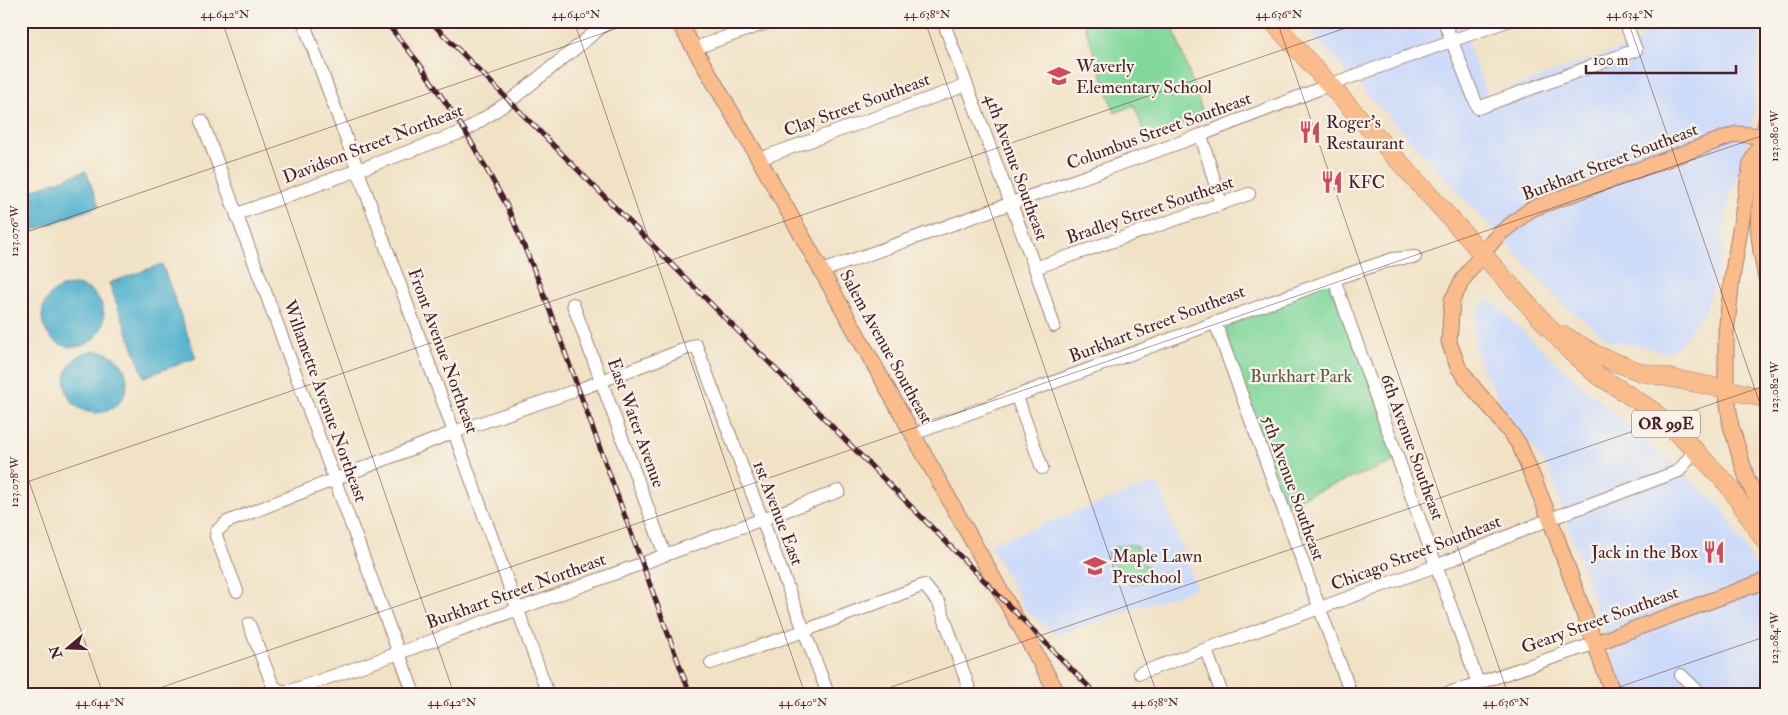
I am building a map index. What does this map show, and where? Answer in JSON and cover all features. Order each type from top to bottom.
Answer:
[{"type":"highway","name":"OR 99E","points":[[1272,21],[1570,352],[1590,368],[1652,410],[1695,450],[1729,486],[1767,544]]},
{"type":"highway","name":"OR 99E","points":[[1546,324],[1595,354],[1640,372],[1767,399]]},
{"type":"main road","name":"Salem Avenue Southeast","points":[[678,21],[759,159],[1058,694]]},
{"type":"main road","points":[[1767,114],[1758,226],[1767,282]]},
{"type":"main road","name":"Burkhart Street Southeast","points":[[1613,694],[1550,519],[1519,444],[1458,367],[1450,342],[1452,300],[1464,278],[1498,235],[1531,209],[1736,134],[1764,136]]},
{"type":"main road","points":[[1764,136],[1751,163],[1732,278],[1726,334],[1726,389],[1732,426],[1747,479],[1767,520]]},
{"type":"main road","name":"Geary Street Southeast","points":[[1596,643],[1767,580]]},
{"type":"street","name":"Front Avenue Northeast","points":[[302,21],[454,432],[548,694]]},
{"type":"street","name":"Davidson Street Northeast","points":[[237,214],[465,131],[510,101],[609,21]]},
{"type":"street","points":[[695,48],[772,21]]},
{"type":"street","name":"4th Avenue Southeast","points":[[943,21],[1035,268],[1054,326]]},
{"type":"street","points":[[1444,21],[1478,108],[1636,50],[1625,21]]},
{"type":"street","name":"Columbus Street Southeast","points":[[822,271],[1201,135],[1329,85],[1507,21]]},
{"type":"street","name":"Clay Street Southeast","points":[[759,159],[967,84]]},
{"type":"street","name":"Willamette Avenue Northeast","points":[[202,121],[414,694]]},
{"type":"street","points":[[1201,135],[1221,204]]},
{"type":"street","name":"Bradley Street Southeast","points":[[1035,268],[1249,194]]},
{"type":"street","name":"Burkhart Street Southeast","points":[[913,434],[1334,279],[1394,259],[1415,257]]},
{"type":"street","name":"6th Avenue Southeast","points":[[1334,279],[1478,683]]},
{"type":"street","name":"East Water Avenue","points":[[573,304],[666,555]]},
{"type":"street","name":"5th Avenue Southeast","points":[[1215,322],[1351,694]]},
{"type":"street","name":"1st Avenue East","points":[[602,381],[696,345],[828,694]]},
{"type":"street","points":[[237,591],[218,542],[217,531],[227,522],[454,432],[602,381]]},
{"type":"street","points":[[1017,397],[1042,468]]},
{"type":"street","name":"Chicago Street Southeast","points":[[1140,673],[1436,566],[1550,519],[1679,471],[1695,450]]},
{"type":"street","points":[[762,520],[839,491]]},
{"type":"street","name":"Burkhart Street Northeast","points":[[249,624],[273,686],[280,692],[290,691],[762,520]]},
{"type":"street","points":[[711,663],[804,631],[924,585],[939,603],[972,694]]},
{"type":"street","name":"Geary Street Southeast","points":[[1446,694],[1596,643]]},
{"type":"street","points":[[1206,650],[1222,694]]},
{"type":"street","points":[[1681,675],[1701,694]]},
{"type":"shaded area","points":[[1299,21],[1459,21],[1488,96],[1643,40],[1636,21],[1761,21],[1753,121],[1729,202],[1717,277],[1705,311],[1681,344],[1667,353],[1610,341],[1565,306]]},
{"type":"shaded area","points":[[1488,298],[1566,372],[1721,506],[1767,586],[1767,694],[1625,694],[1551,473],[1502,405],[1481,365],[1474,344],[1474,328],[1476,313]]},
{"type":"shaded area","name":"Maple Lawn Preschool","points":[[1157,482],[1197,588],[1057,635],[1027,612],[989,544]]},
{"type":"green space","points":[[1083,21],[1171,21],[1204,116],[1146,137],[1134,105],[1115,113]]},
{"type":"green space","name":"Burkhart Park","points":[[1334,279],[1399,460],[1281,505],[1215,322]]},
{"type":"green space","points":[[1132,544],[1136,546],[1143,564],[1148,566],[1150,579],[1130,585],[1124,571],[1109,563],[1107,556],[1110,548]]},
{"type":"water","points":[[86,171],[99,206],[21,235],[21,194]]},
{"type":"water","points":[[162,264],[196,358],[144,377],[109,283]]},
{"type":"water","points":[[67,285],[79,285],[95,294],[102,304],[104,316],[102,328],[95,338],[79,347],[67,347],[56,342],[47,333],[42,322],[42,310],[47,299],[56,290]]},
{"type":"water","points":[[90,351],[102,351],[118,360],[125,370],[127,382],[125,394],[118,404],[102,413],[90,413],[79,408],[70,399],[65,388],[65,376],[70,365],[79,356]]},
{"type":"railway","points":[[385,21],[418,62],[465,131],[507,206],[540,284],[690,694]]},
{"type":"railway","points":[[430,21],[1096,694]]},
{"type":"place","name":"Waverly Elementary School","points":[[1059,76]]},
{"type":"place","name":"Roger's Restaurant","points":[[1310,132]]},
{"type":"place","name":"KFC","points":[[1332,182]]},
{"type":"place","name":"Jack in the Box","points":[[1714,552]]},
{"type":"place","name":"Maple Lawn Preschool","points":[[1095,566]]}]
